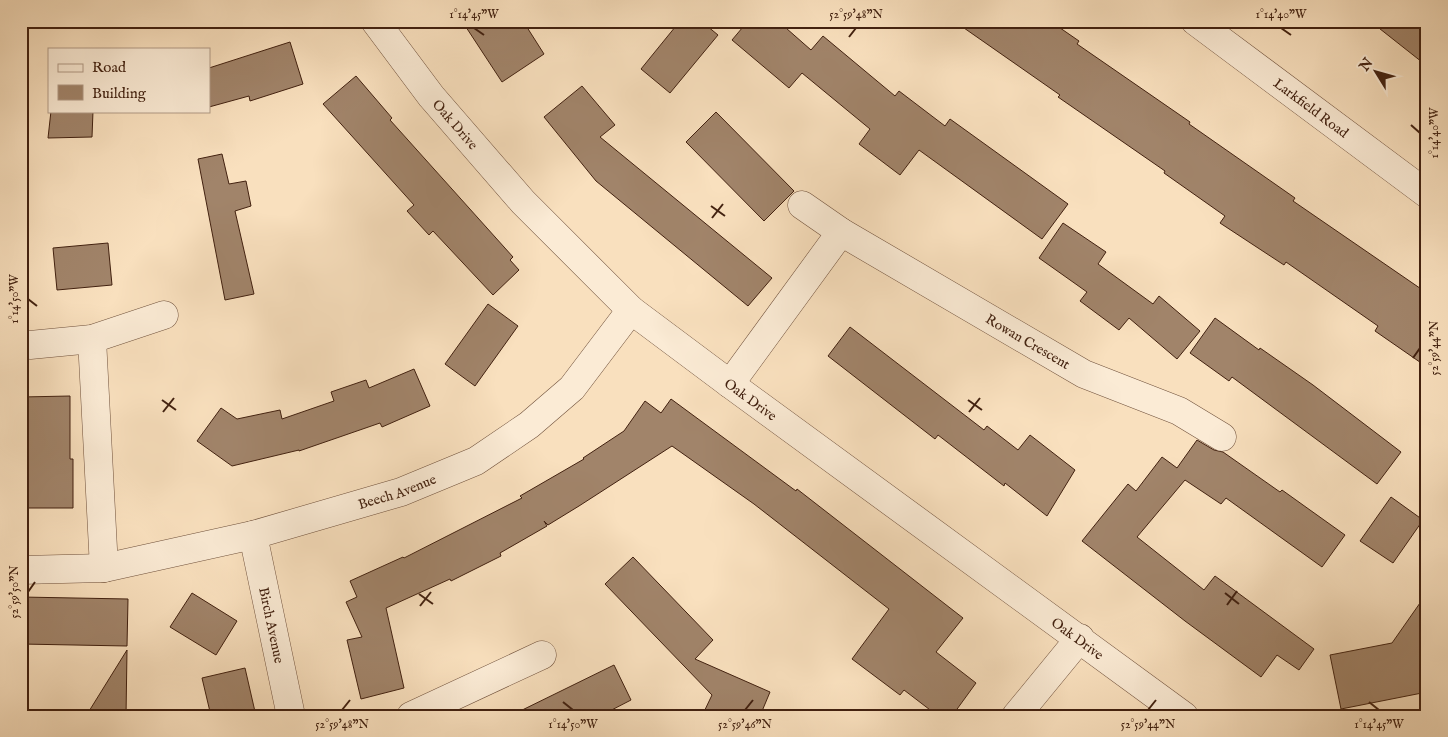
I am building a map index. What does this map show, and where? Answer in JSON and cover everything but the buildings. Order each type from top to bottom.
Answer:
[{"type":"street","name":"Oak Drive","points":[[375,21],[431,96],[523,202],[631,310],[1184,716]]},
{"type":"street","name":"Larkfield Road","points":[[1195,21],[1427,194]]},
{"type":"street","name":"Rowan Crescent","points":[[802,205],[841,232],[1084,374],[1179,411],[1222,437]]},
{"type":"street","points":[[730,384],[841,232]]},
{"type":"street","name":"Beech Avenue","points":[[21,570],[104,568],[253,535],[401,492],[476,461],[529,425],[572,388],[631,310]]},
{"type":"street","points":[[30,345],[92,339],[164,315]]},
{"type":"street","points":[[92,339],[104,568]]},
{"type":"street","name":"Birch Avenue","points":[[253,535],[290,716]]},
{"type":"street","points":[[1016,716],[1080,638]]},
{"type":"street","points":[[411,716],[542,656]]}]
